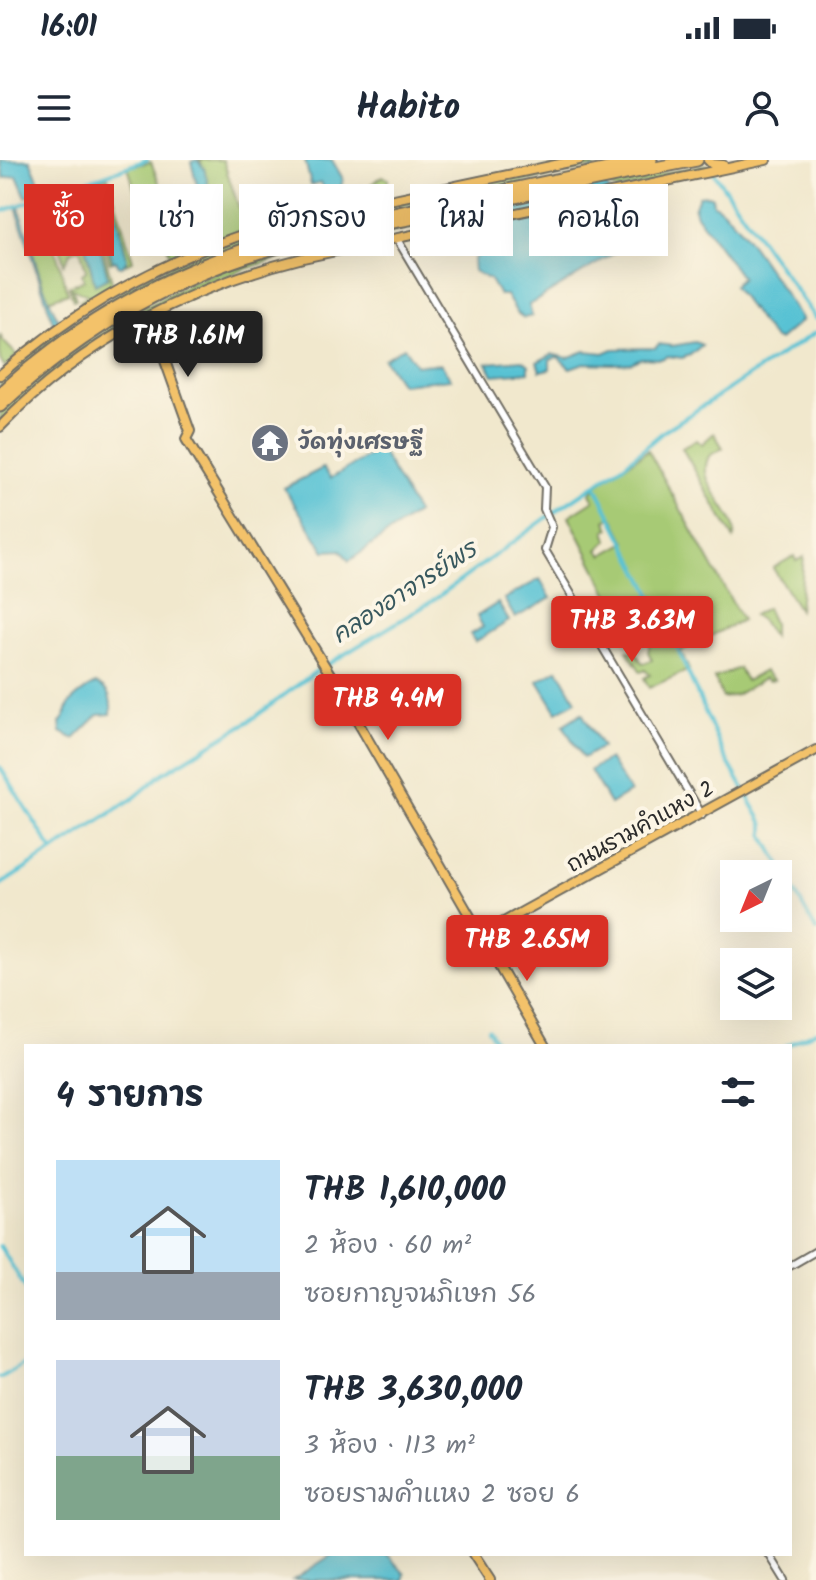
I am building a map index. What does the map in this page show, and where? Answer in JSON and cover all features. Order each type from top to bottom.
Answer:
[{"type":"highway","points":[[610,173],[651,160]]},
{"type":"highway","points":[[556,184],[697,160]]},
{"type":"highway","points":[[0,394],[97,318],[155,285],[200,265],[284,237],[529,189]]},
{"type":"highway","points":[[0,406],[40,371],[116,317],[164,291],[226,264],[293,243],[529,190]]},
{"type":"main road","points":[[0,375],[97,302],[153,271],[204,249],[282,223],[579,160]]},
{"type":"main road","points":[[708,160],[717,166],[731,164],[735,167]]},
{"type":"main road","points":[[0,427],[41,388],[82,357],[149,316],[234,279],[290,261],[766,160]]},
{"type":"main road","points":[[149,316],[190,431],[186,439],[325,666],[544,1044]]},
{"type":"main road","name":"ถนนรามคำแหง 2","points":[[482,934],[816,750]]},
{"type":"main road","points":[[474,1556],[490,1580]]},
{"type":"street","points":[[397,239],[545,487],[544,509],[551,532],[545,550],[702,815]]},
{"type":"street","points":[[792,1265],[816,1251]]},
{"type":"street","points":[[770,1556],[785,1580]]},
{"type":"green space","points":[[197,160],[223,160],[239,208],[239,232],[223,237],[223,184],[205,184],[201,162]]},
{"type":"green space","points":[[588,160],[624,160],[513,184],[476,184]]},
{"type":"green space","points":[[151,162],[160,184],[133,184],[128,167]]},
{"type":"green space","points":[[706,164],[710,170],[644,184],[614,184]]},
{"type":"green space","points":[[383,176],[388,179],[388,184],[372,184]]},
{"type":"green space","points":[[108,177],[110,184],[87,184]]},
{"type":"green space","points":[[114,197],[133,261],[125,264],[114,219]]},
{"type":"green space","points":[[410,198],[410,205],[394,208],[394,201]]},
{"type":"green space","points":[[529,199],[529,203],[513,206],[513,203]]},
{"type":"green space","points":[[410,224],[410,229],[394,232],[394,228]]},
{"type":"green space","points":[[239,239],[239,246],[223,252],[223,244]]},
{"type":"green space","points":[[33,256],[57,256],[68,293],[48,300]]},
{"type":"green space","points":[[82,256],[90,256],[95,284],[104,279],[100,256],[105,256],[113,286],[83,305],[80,300],[88,295],[72,288],[76,299],[73,300],[69,286],[84,280],[82,274],[86,271]]},
{"type":"green space","points":[[193,256],[211,256],[148,283],[103,309],[60,338],[0,387],[0,379],[54,334],[140,280]]},
{"type":"green space","points":[[265,256],[287,256],[208,283],[133,321],[64,367],[0,422],[1,412],[46,373],[94,338],[171,293]]},
{"type":"green space","points":[[0,335],[17,355],[5,367],[0,360]]},
{"type":"green space","points":[[714,433],[723,448],[709,456],[707,478],[735,529],[734,539],[682,448],[696,440],[702,444]]},
{"type":"green space","points":[[648,450],[742,620],[681,651],[689,670],[649,688],[644,678],[650,675],[645,670],[641,672],[627,651],[635,652],[643,664],[652,660],[648,652],[650,644],[659,638],[663,641],[674,636],[653,595],[637,601],[632,599],[615,607],[569,516],[594,500],[590,493]],"holes":[[[613,517],[626,542],[603,555],[598,550],[608,540],[605,531],[610,529],[606,521]]]},
{"type":"green space","points":[[794,556],[796,561],[804,557],[799,610],[773,568]]},
{"type":"green space","points":[[766,608],[773,623],[773,638],[763,622],[753,615]]},
{"type":"green space","points":[[739,668],[746,681],[764,671],[774,680],[765,678],[736,695],[723,698],[714,678]]},
{"type":"water","points":[[0,160],[30,160],[40,184],[24,184],[24,192],[17,176],[4,178]]},
{"type":"water","points":[[197,160],[204,168],[208,184],[197,184],[191,162]]},
{"type":"water","points":[[305,160],[332,160],[343,179],[342,184],[311,184]]},
{"type":"water","points":[[593,169],[604,184],[565,184]]},
{"type":"water","points":[[699,196],[712,197],[713,204],[734,222],[802,320],[779,340],[774,339],[733,286],[742,278],[696,215],[694,209]]},
{"type":"water","points":[[529,203],[529,256],[609,256],[529,305],[532,316],[524,318],[517,313],[506,295],[499,295],[490,280],[474,271],[473,260],[477,256],[513,256],[513,206]]},
{"type":"water","points":[[19,207],[24,233],[21,224]]},
{"type":"water","points":[[114,208],[127,258],[125,264],[119,267],[116,261],[113,262]]},
{"type":"water","points":[[31,256],[59,322],[54,325]]},
{"type":"water","points":[[88,256],[102,256],[108,278],[95,285]]},
{"type":"water","points":[[695,342],[702,345],[682,358],[668,356],[661,359],[641,358],[631,363],[584,363],[570,368],[558,357],[550,359],[550,369],[540,371],[537,362],[552,354],[567,358],[585,351],[604,353],[613,349],[655,348],[659,344],[672,346]]},
{"type":"water","points":[[404,347],[416,365],[441,364],[451,379],[401,384],[384,359]]},
{"type":"water","points":[[523,360],[529,365],[529,372],[493,375],[487,363]]},
{"type":"water","points":[[380,449],[417,513],[349,561],[341,550],[325,551],[284,488],[323,468],[331,478]]},
{"type":"water","points":[[540,579],[551,598],[515,618],[504,599]]},
{"type":"water","points":[[498,603],[509,621],[475,642],[470,634],[483,627],[477,616]]},
{"type":"water","points":[[558,669],[576,701],[557,712],[538,681]]},
{"type":"water","points":[[96,684],[109,696],[111,714],[98,715],[74,739],[61,732],[60,723],[71,702]]},
{"type":"water","points":[[582,713],[602,747],[583,758],[563,725]]},
{"type":"water","points":[[609,759],[630,792],[610,804],[590,770]]},
{"type":"water","points":[[330,1556],[389,1556],[405,1574],[403,1580],[293,1580]]},
{"type":"waterway","points":[[0,212],[147,160]]},
{"type":"waterway","points":[[713,172],[816,319]]},
{"type":"waterway","name":"คลองอาจารย์พร","points":[[0,767],[53,851],[134,798],[162,774],[251,720],[315,672],[431,602],[623,466],[663,432],[816,332]]},
{"type":"waterway","points":[[595,485],[670,631],[724,755],[764,825],[764,836],[816,930]]},
{"type":"waterway","points":[[0,885],[53,851]]},
{"type":"waterway","points":[[488,1029],[497,1044]]},
{"type":"waterway","points":[[790,1044],[816,1031]]},
{"type":"waterway","points":[[0,1246],[24,1286]]},
{"type":"waterway","points":[[0,1378],[24,1364]]},
{"type":"place","name":"วัดทุ่งเศรษฐี","points":[[270,443]]}]
